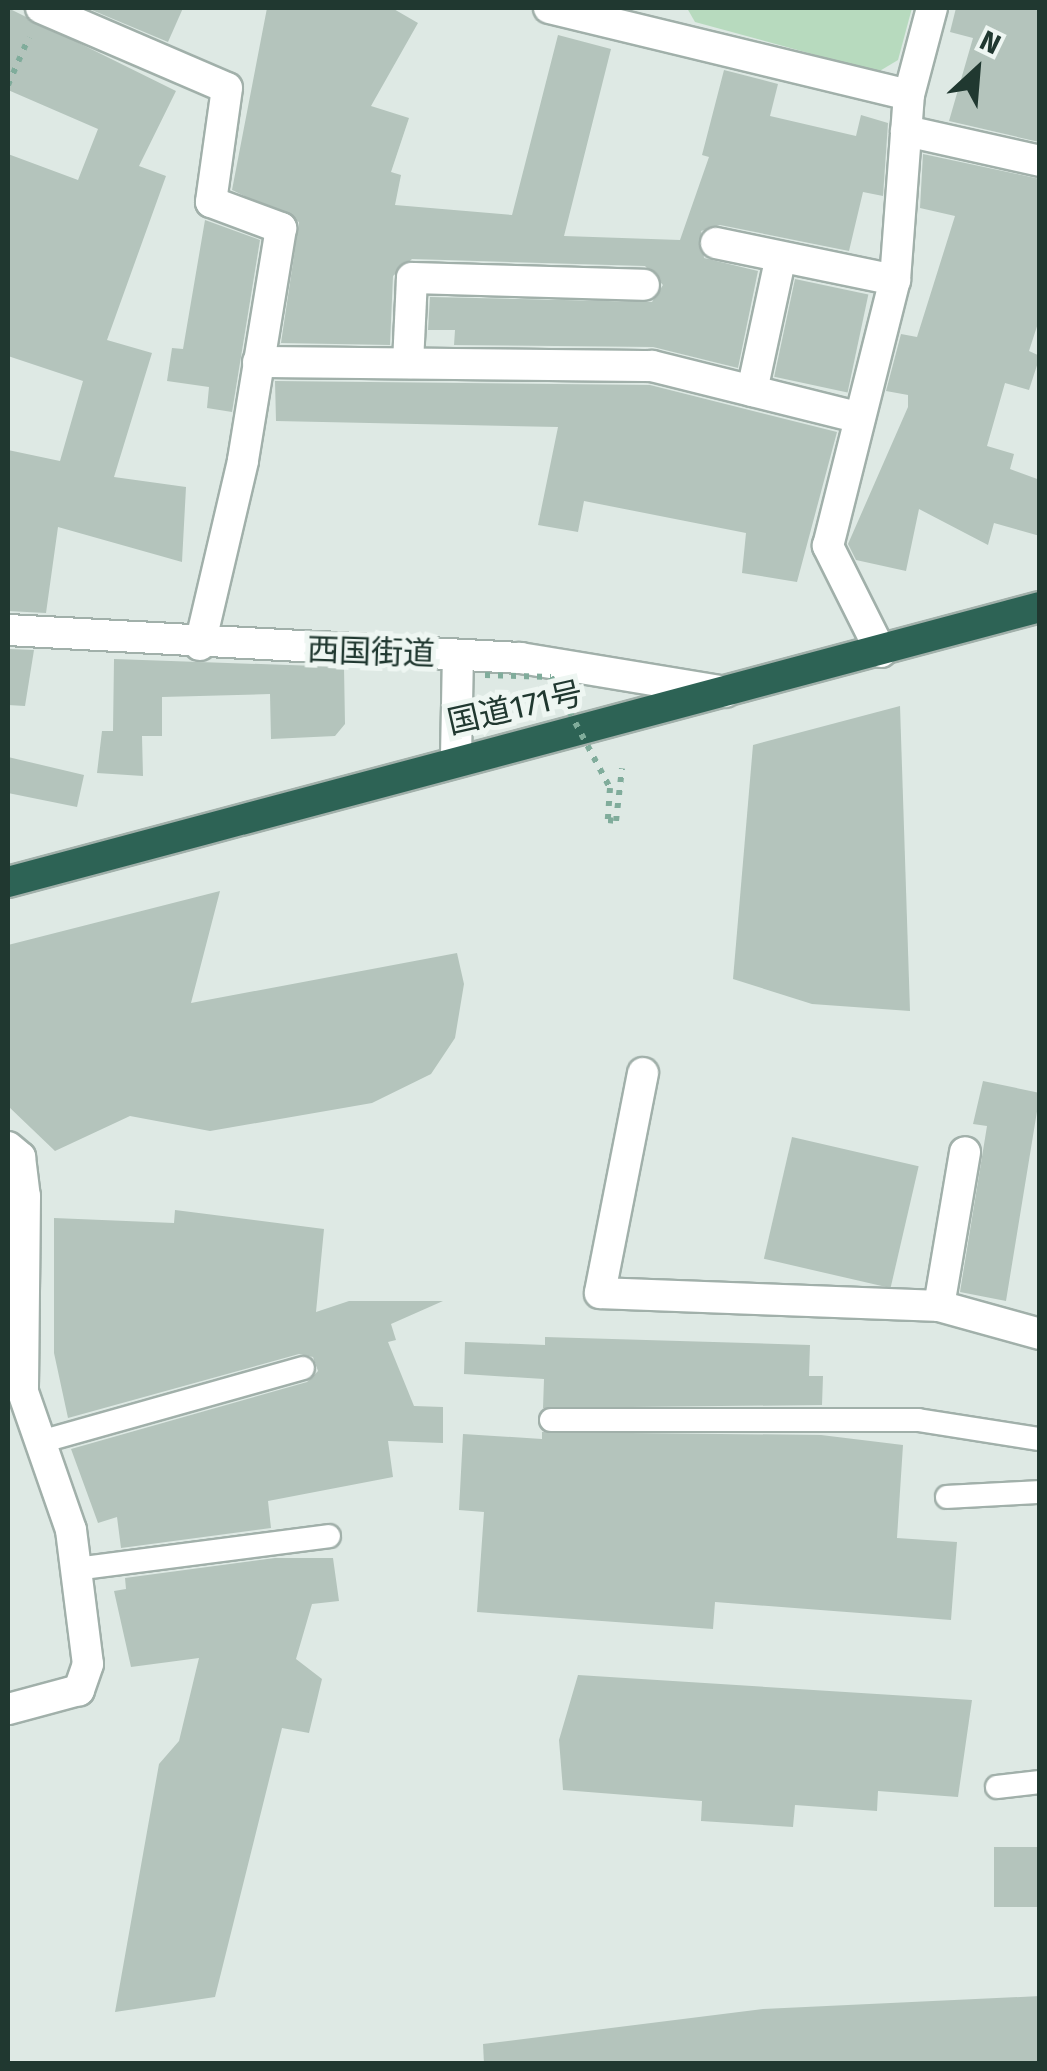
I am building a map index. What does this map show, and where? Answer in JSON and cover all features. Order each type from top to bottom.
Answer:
[{"type":"highway","name":"国道171号","points":[[8,882],[456,757],[732,694],[1040,607]]},
{"type":"street","points":[[549,8],[655,21],[908,95]]},
{"type":"street","points":[[880,652],[828,546],[894,280],[908,95],[932,8]]},
{"type":"street","points":[[41,10],[228,88],[212,202],[281,228],[200,645]]},
{"type":"street","points":[[906,131],[1040,162]]},
{"type":"street","points":[[716,243],[780,260],[894,280]]},
{"type":"street","points":[[752,390],[780,260]]},
{"type":"street","points":[[408,364],[412,278],[644,285]]},
{"type":"street","points":[[258,362],[652,366],[860,418]]},
{"type":"street","name":"西国街道","points":[[8,630],[200,645],[458,655],[732,694]]},
{"type":"street","points":[[456,757],[458,655]]},
{"type":"street","points":[[643,1073],[600,1293],[940,1306],[1040,1334]]},
{"type":"street","points":[[8,1147],[20,1157],[25,1196],[23,1392],[76,1570],[88,1664],[79,1690],[8,1709]]},
{"type":"street","points":[[940,1306],[965,1152]]},
{"type":"lane","points":[[40,1442],[303,1368]]},
{"type":"lane","points":[[551,1420],[918,1420],[1040,1439]]},
{"type":"lane","points":[[947,1497],[1040,1492]]},
{"type":"lane","points":[[76,1570],[329,1536]]},
{"type":"lane","points":[[998,1787],[1040,1782]]},
{"type":"path","points":[[8,85],[41,10]]},
{"type":"path","points":[[485,675],[551,677],[610,788],[608,820],[616,821],[622,768]]},
{"type":"green space","points":[[687,8],[912,8],[898,60],[878,72],[695,22]]},
{"type":"building","points":[[8,8],[176,91],[139,166],[166,176],[107,340],[152,353],[114,477],[186,487],[182,562],[58,527],[46,613],[8,611],[8,450],[60,461],[83,381],[8,356],[8,154],[78,180],[98,129],[8,90]]},
{"type":"building","points":[[87,8],[183,8],[168,42]]},
{"type":"building","points":[[267,8],[392,8],[418,23],[371,106],[409,118],[391,172],[401,175],[395,205],[512,215],[558,35],[611,49],[564,236],[680,240],[709,157],[702,155],[724,70],[778,84],[770,116],[856,136],[861,115],[888,123],[883,196],[863,192],[849,251],[720,225],[701,231],[704,258],[758,271],[738,368],[653,347],[454,345],[455,330],[428,330],[430,297],[652,302],[663,285],[645,266],[412,259],[393,276],[390,345],[281,343],[299,222],[232,190]]},
{"type":"building","points":[[956,8],[1040,8],[1039,142],[949,121],[973,38],[950,32]]},
{"type":"building","points":[[923,154],[1040,179],[1040,317],[1029,351],[1040,356],[1029,390],[1005,383],[987,446],[1014,454],[1010,469],[1040,480],[1040,536],[994,523],[988,545],[919,509],[906,571],[856,560],[848,544],[908,407],[908,395],[886,391],[901,334],[917,337],[955,216],[920,208]]},
{"type":"building","points":[[205,220],[260,240],[232,412],[207,408],[209,387],[167,381],[172,348],[183,349]]},
{"type":"building","points":[[795,279],[868,295],[848,392],[774,377]]},
{"type":"building","points":[[275,381],[650,385],[837,432],[797,582],[742,573],[746,533],[584,501],[578,532],[538,525],[558,427],[276,421]]},
{"type":"building","points":[[8,649],[34,650],[25,706],[8,705]]},
{"type":"building","points":[[114,659],[344,667],[345,724],[335,736],[271,739],[270,694],[162,697],[162,736],[142,736],[143,776],[97,773],[102,731],[113,731]]},
{"type":"building","points":[[900,706],[910,1011],[812,1004],[733,979],[753,745]]},
{"type":"building","points":[[8,757],[84,775],[77,807],[8,793]]},
{"type":"building","points":[[220,891],[191,1003],[457,953],[464,984],[455,1038],[431,1074],[372,1103],[210,1131],[130,1116],[55,1151],[8,1106],[8,945]]},
{"type":"building","points":[[983,1081],[1040,1093],[1006,1301],[960,1292],[987,1126],[973,1124]]},
{"type":"building","points":[[792,1137],[919,1166],[891,1288],[764,1259]]},
{"type":"building","points":[[175,1210],[324,1229],[316,1312],[349,1301],[443,1301],[391,1324],[396,1340],[388,1342],[414,1406],[443,1407],[443,1443],[388,1441],[393,1477],[268,1501],[271,1528],[121,1548],[117,1517],[98,1523],[71,1449],[307,1382],[318,1371],[313,1357],[299,1354],[68,1418],[54,1353],[54,1218],[174,1223]]},
{"type":"building","points":[[545,1337],[810,1345],[809,1376],[823,1376],[822,1405],[543,1408],[544,1379],[464,1374],[465,1342],[545,1345]]},
{"type":"building","points":[[542,1432],[821,1435],[903,1445],[897,1538],[957,1542],[951,1620],[715,1602],[713,1629],[477,1612],[484,1512],[459,1510],[463,1434],[542,1439]]},
{"type":"building","points":[[275,1558],[333,1558],[339,1601],[312,1604],[296,1659],[322,1679],[309,1733],[282,1728],[215,1997],[115,2012],[159,1764],[179,1741],[199,1658],[131,1667],[114,1591],[126,1589],[125,1578]]},
{"type":"building","points":[[578,1675],[972,1700],[958,1797],[878,1791],[877,1811],[795,1805],[793,1827],[701,1821],[702,1801],[563,1790],[559,1740]]},
{"type":"building","points":[[994,1847],[1040,1847],[1040,1907],[994,1907]]},
{"type":"building","points":[[1040,1996],[1040,2064],[484,2064],[483,2044],[763,2009]]}]
